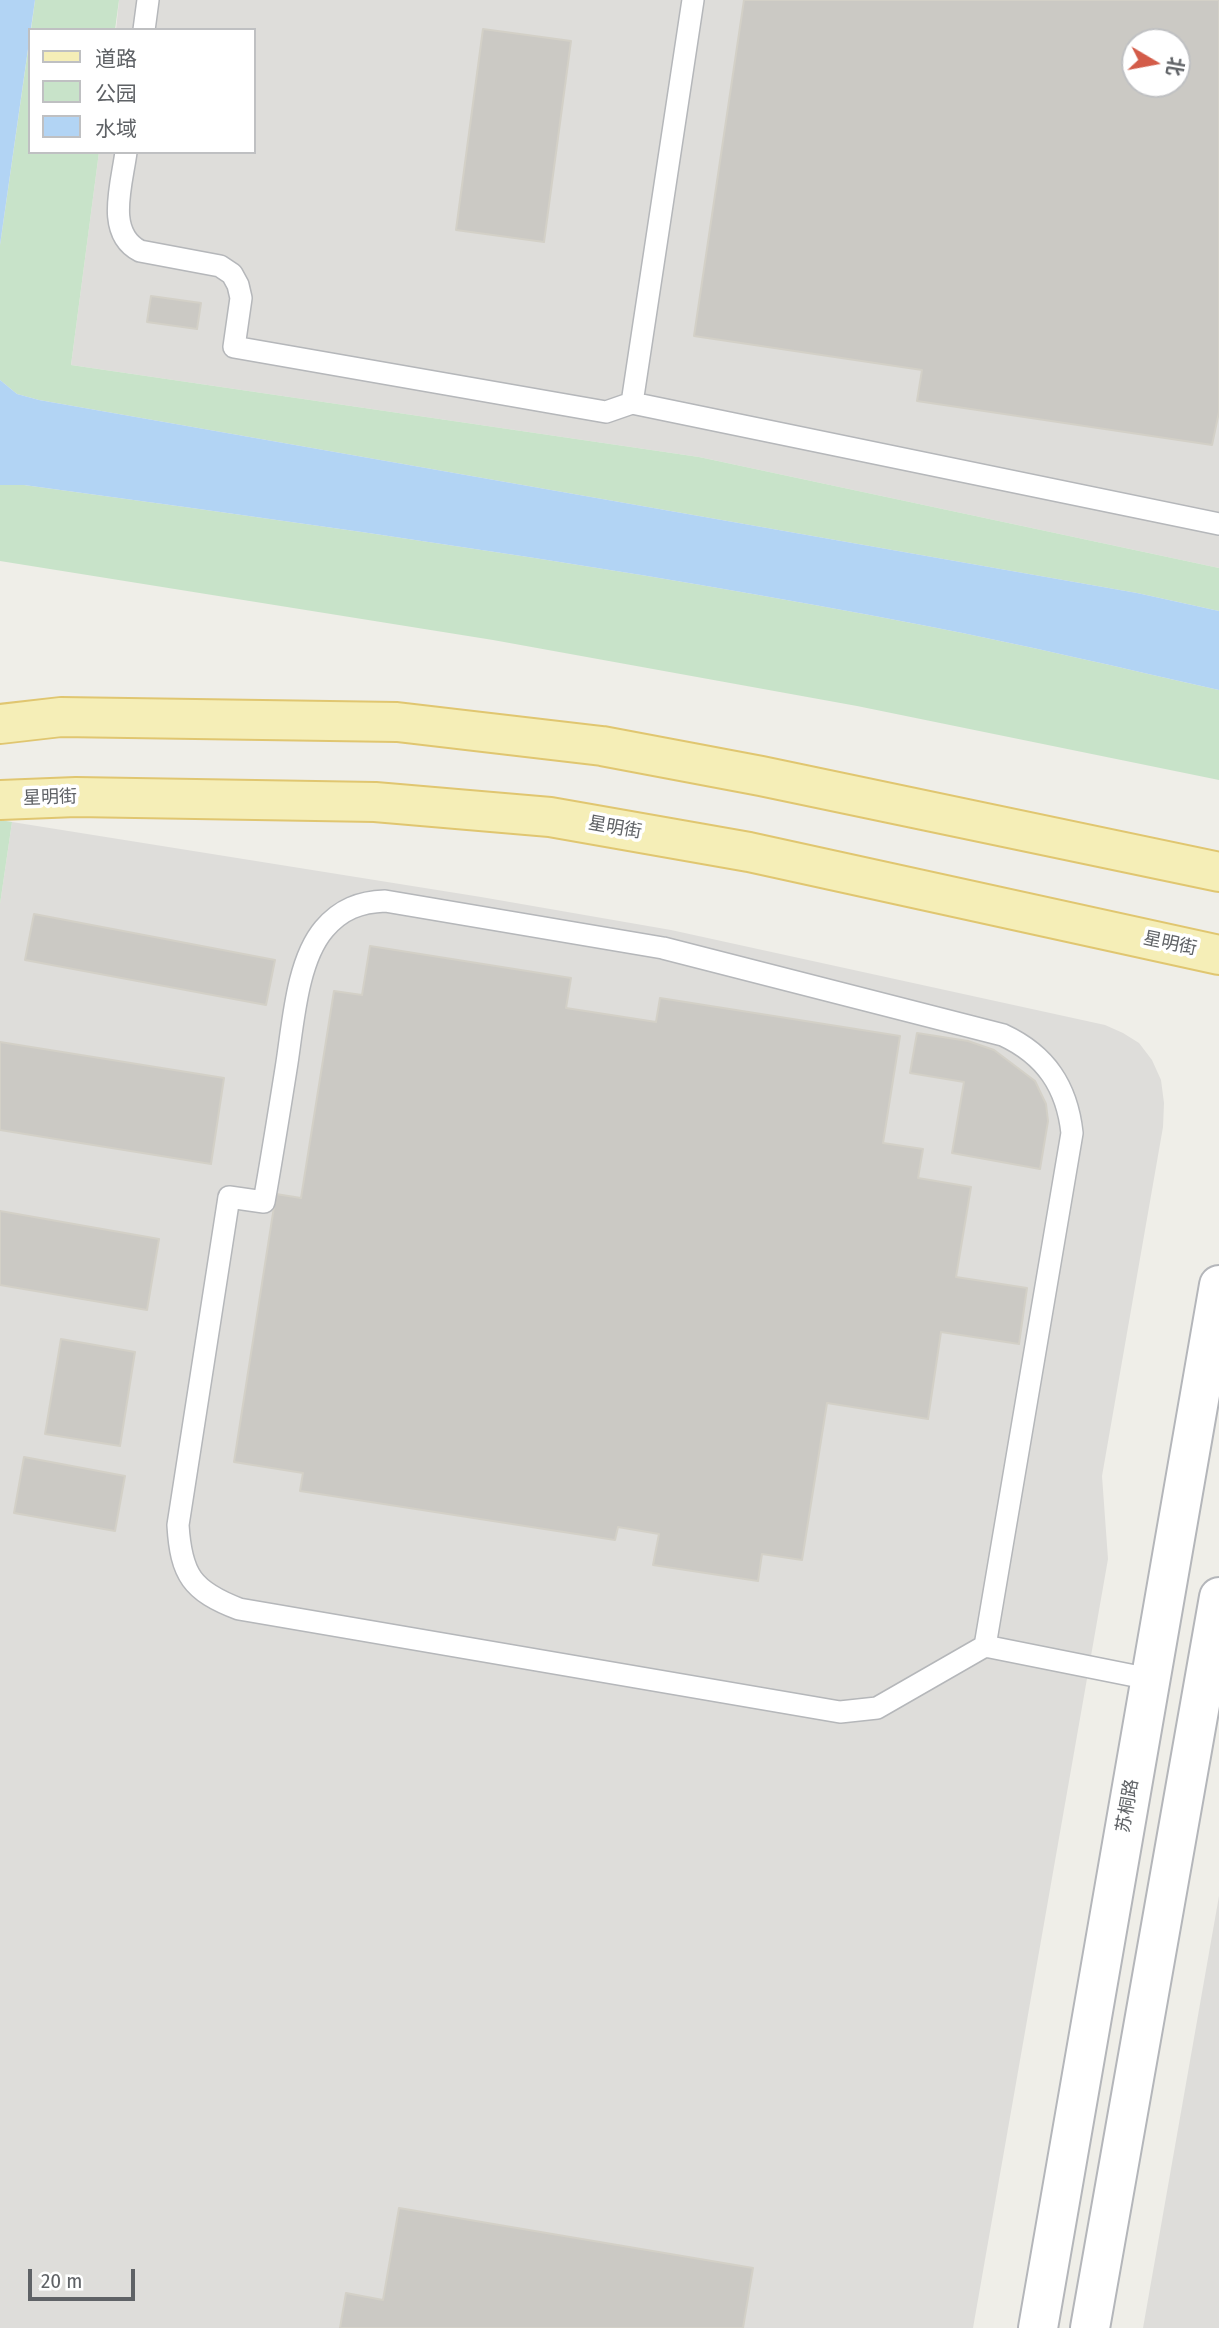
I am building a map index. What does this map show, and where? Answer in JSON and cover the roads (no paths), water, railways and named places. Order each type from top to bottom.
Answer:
[{"type":"main road","points":[[0,724],[61,717],[397,722],[602,746],[761,776],[1219,872]]},
{"type":"main road","name":"星明街","points":[[0,800],[76,797],[375,802],[550,817],[749,852],[1219,955]]},
{"type":"main road","name":"苏桐路","points":[[1038,2328],[1219,1284]]},
{"type":"main road","points":[[1090,2328],[1219,1597]]},
{"type":"lane","points":[[144,28],[148,0]]},
{"type":"lane","points":[[632,403],[693,0]]},
{"type":"lane","points":[[126,154],[118,221],[122,234],[130,246],[140,251],[220,266],[232,274],[241,299],[234,347],[607,412],[632,403],[1219,524]]},
{"type":"lane","points":[[985,1646],[1072,1133],[1070,1113],[1061,1088],[1035,1054],[1003,1035],[663,948],[385,901],[364,902],[353,906],[325,928],[311,950],[298,999],[264,1202],[229,1197],[178,1525],[182,1559],[201,1590],[213,1599],[239,1609],[840,1712],[877,1708],[985,1646],[1150,1679]]},
{"type":"water","points":[[0,0],[35,0],[31,28],[28,28],[28,49],[0,245]]},
{"type":"water","points":[[0,380],[17,394],[39,400],[1137,593],[1219,611],[1219,690],[964,633],[702,585],[250,516],[24,485],[0,485]]}]
